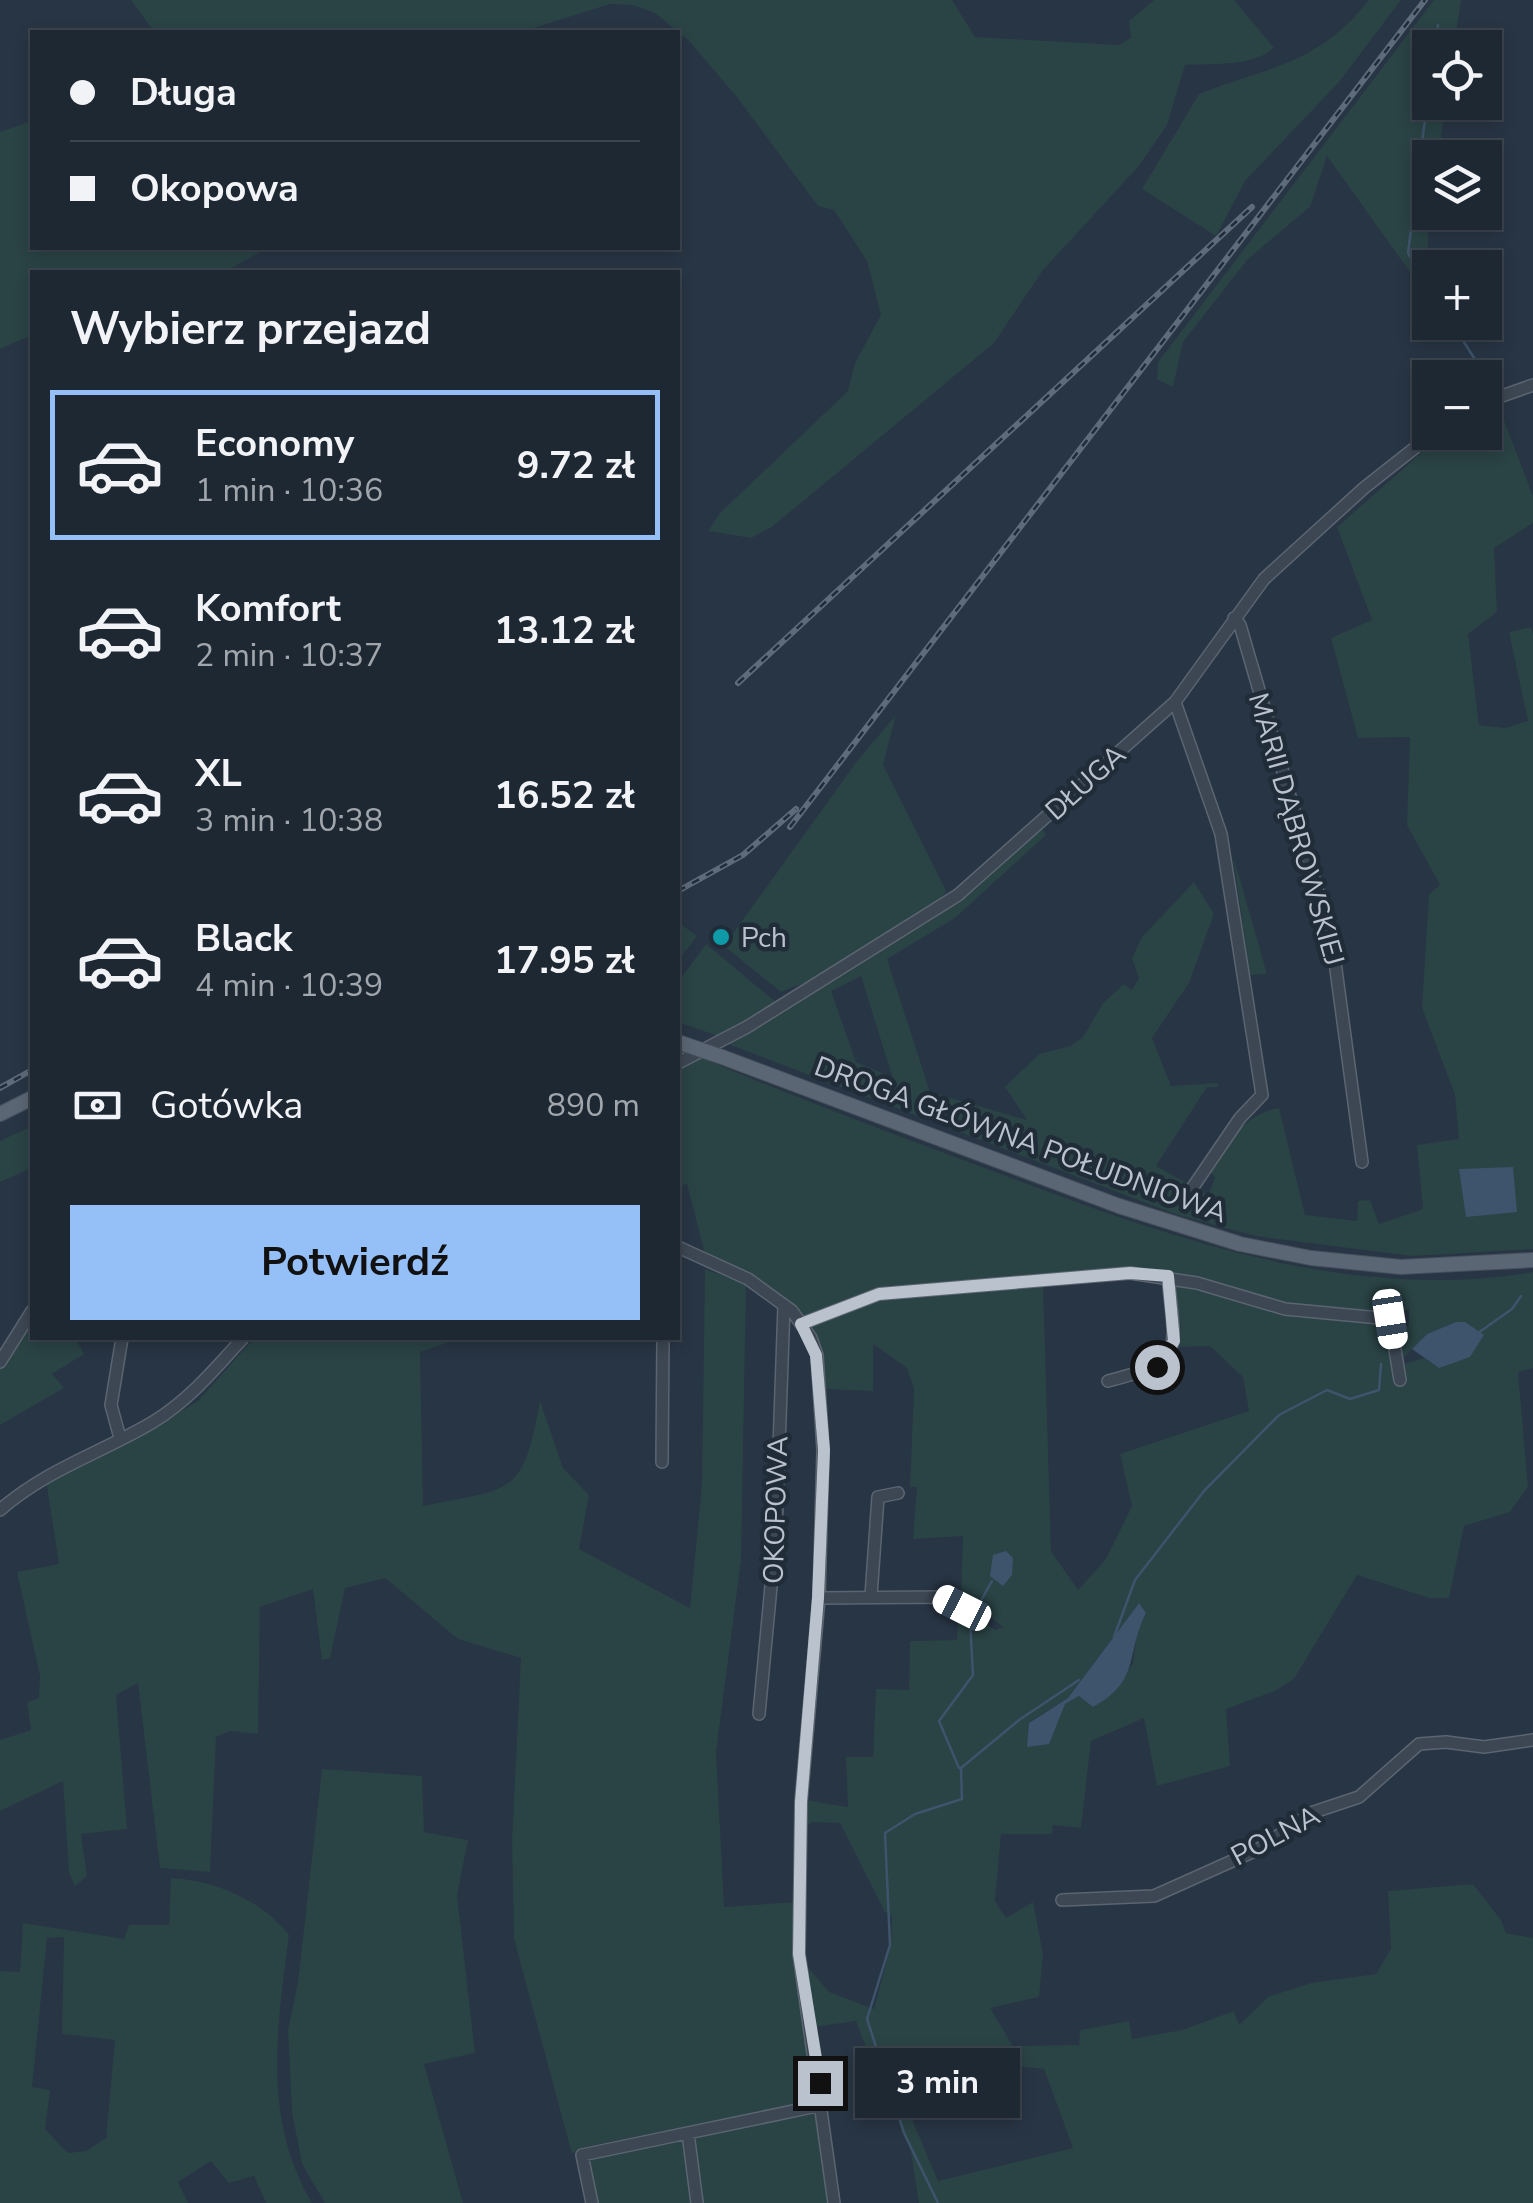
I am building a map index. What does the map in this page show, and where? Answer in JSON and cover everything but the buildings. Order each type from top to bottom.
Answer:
[{"type":"main road","name":"DROGA GŁÓWNA POŁUDNIOWA","points":[[680,1043],[1119,1206],[1240,1244],[1311,1258],[1402,1267],[1533,1260]]},
{"type":"main road","points":[[0,1114],[30,1099]]},
{"type":"street","points":[[1502,396],[1533,384]]},
{"type":"street","name":"DŁUGA","points":[[680,1062],[760,1020],[958,895],[1175,702],[1264,579],[1412,450]]},
{"type":"street","name":"MARII DĄBROWSKIEJ","points":[[1234,618],[1240,625],[1332,940],[1362,1162]]},
{"type":"street","points":[[1175,702],[1221,834],[1262,1095],[1240,1118],[1193,1186]]},
{"type":"street","name":"OKOPOWA","points":[[680,1248],[748,1279],[784,1305],[811,1338],[820,1377],[824,1450],[818,1598],[806,1708],[799,1954],[834,2203]]},
{"type":"street","points":[[801,1324],[879,1294],[1130,1273],[1168,1276],[1284,1309],[1390,1319],[1400,1380]]},
{"type":"street","points":[[1108,1381],[1157,1367],[1166,1359],[1174,1341],[1168,1276]]},
{"type":"street","name":"OKOPOWA","points":[[758,1714],[776,1533],[784,1305]]},
{"type":"street","points":[[0,1362],[30,1314]]},
{"type":"street","points":[[120,1438],[111,1406],[122,1340]]},
{"type":"street","points":[[0,1510],[31,1482],[181,1403],[241,1340]]},
{"type":"street","points":[[662,1462],[663,1340]]},
{"type":"street","points":[[871,1596],[878,1497],[898,1493]]},
{"type":"street","points":[[818,1598],[942,1598],[967,1614]]},
{"type":"street","name":"POLNA","points":[[1062,1900],[1154,1896],[1259,1849],[1311,1813],[1359,1797],[1419,1744],[1446,1742],[1484,1748],[1533,1740]]},
{"type":"street","points":[[592,2203],[582,2156],[822,2104]]},
{"type":"street","points":[[688,2133],[697,2203]]},
{"type":"green space","points":[[131,0],[952,0],[975,37],[1119,45],[1131,38],[1129,21],[1154,0],[1234,0],[1274,48],[1244,61],[1185,65],[1167,125],[1139,166],[1043,270],[994,343],[772,527],[751,538],[708,531],[720,513],[848,391],[855,363],[881,315],[867,261],[834,210],[818,206],[736,96],[680,30],[655,13],[632,5],[610,4],[527,30],[153,30]]},
{"type":"green space","points":[[1369,0],[1401,0],[1339,82],[1245,181],[1216,236],[1142,189],[1199,94],[1311,51],[1350,22]]},
{"type":"green space","points":[[1434,0],[1461,0],[1457,30],[1412,30],[1412,120],[1443,120],[1441,140],[1412,140],[1412,230],[1428,230],[1428,250],[1412,250],[1412,275],[1327,156],[1310,207],[1248,259],[1183,342],[1173,387],[1157,379],[1158,362]]},
{"type":"green space","points":[[30,122],[30,250],[264,250],[228,270],[30,270],[30,336],[0,349],[0,132]]},
{"type":"green space","points":[[1502,415],[1533,496],[1533,523],[1494,548],[1497,612],[1468,634],[1479,725],[1505,728],[1528,721],[1509,632],[1531,627],[1533,634],[1533,1249],[1412,1256],[1255,1236],[1175,1214],[725,1043],[936,917],[976,889],[1042,828],[1046,835],[955,918],[887,959],[930,1092],[1027,1120],[1005,1087],[1039,1054],[1070,1046],[1083,1037],[1103,1003],[1124,984],[1132,990],[1139,978],[1132,958],[1142,937],[1194,882],[1214,914],[1189,983],[1152,1038],[1171,1086],[1217,1083],[1219,1087],[1207,1087],[1156,1166],[1208,1195],[1215,1178],[1210,1171],[1231,1140],[1256,1116],[1279,1108],[1305,1215],[1357,1221],[1358,1201],[1370,1200],[1379,1224],[1423,1209],[1417,1145],[1459,1139],[1455,1095],[1422,1008],[1429,894],[1440,885],[1407,825],[1410,737],[1358,738],[1331,638],[1372,620],[1337,527],[1425,450],[1502,450]],"holes":[[[861,976],[891,1077],[856,1062],[831,991]]]},
{"type":"green space","points":[[896,715],[883,765],[946,891],[942,899],[822,976],[781,992],[724,946],[857,761]]},
{"type":"green space","points":[[1233,855],[1267,974],[1250,975]]},
{"type":"green space","points":[[680,923],[697,936],[680,958]]},
{"type":"green space","points":[[706,944],[777,1003],[718,1036],[680,1023],[680,979]]},
{"type":"green space","points":[[700,1057],[1048,1192],[1183,1238],[1252,1256],[1321,1270],[1391,1278],[1462,1279],[1533,1272],[1533,1368],[1518,1372],[1528,1487],[1510,1512],[1464,1526],[1449,1598],[1429,1598],[1357,1575],[1294,1679],[1275,1691],[1226,1709],[1230,1766],[1157,1786],[1144,1718],[1091,1741],[1081,1828],[1053,1825],[1052,1834],[1001,1834],[995,1901],[1006,1918],[1033,1902],[1043,1954],[1039,1997],[990,2008],[1013,2046],[1079,2045],[1080,2030],[1129,2021],[1132,2039],[1182,2030],[1234,2011],[1239,2025],[1268,1997],[1311,1983],[1376,1974],[1391,1949],[1388,1891],[1473,1884],[1501,1920],[1506,1933],[1533,1938],[1533,2203],[919,2203],[911,2153],[886,2071],[876,2074],[856,2021],[814,2027],[802,1960],[829,1992],[874,2009],[891,1944],[892,1916],[885,1912],[840,1823],[812,1822],[804,1829],[806,1800],[848,1807],[846,1757],[873,1757],[876,1689],[909,1690],[910,1641],[957,1640],[958,1619],[977,1620],[996,1630],[1003,1627],[961,1595],[963,1536],[913,1539],[917,1487],[910,1487],[914,1389],[907,1368],[873,1344],[873,1391],[826,1389],[820,1346],[810,1325],[878,1300],[1043,1283],[1051,1551],[1078,1590],[1106,1559],[1132,1506],[1120,1454],[1249,1411],[1243,1377],[1210,1346],[1178,1347],[1181,1327],[1175,1284],[1294,1317],[1387,1323],[1396,1366],[1424,1358],[1439,1368],[1456,1322],[1427,1334],[1403,1358],[1400,1328],[1409,1325],[1409,1310],[1386,1314],[1284,1304],[1207,1280],[1133,1267],[880,1288],[803,1317],[747,1271],[706,1258],[687,1184],[680,1186],[680,1069]],"holes":[[[1138,1604],[1146,1614],[1137,1631],[1133,1664],[1094,1707],[1079,1696],[1029,1722],[1068,1698]],[[968,2048],[980,2062],[1044,2069],[1073,2148],[938,2181],[892,2072]]]},
{"type":"green space","points":[[30,1127],[30,1169],[0,1182],[0,1141]]},
{"type":"green space","points":[[705,1269],[746,1284],[741,1561],[716,1752],[724,1907],[796,1902],[793,1950],[816,2101],[584,2147],[572,2154],[514,1939],[512,1839],[521,1658],[458,1639],[385,1578],[345,1588],[330,1658],[322,1660],[313,1589],[260,1607],[258,1734],[230,1731],[216,1737],[210,1872],[160,1868],[138,1683],[116,1695],[127,1829],[81,1834],[87,1876],[75,1886],[69,1873],[63,1781],[0,1811],[0,1740],[31,1730],[27,1702],[39,1698],[40,1676],[17,1572],[59,1564],[46,1480],[145,1433],[198,1401],[252,1340],[455,1340],[420,1352],[423,1506],[476,1496],[508,1483],[527,1455],[540,1401],[563,1468],[589,1495],[579,1549],[690,1608],[702,1484]]},
{"type":"green space","points":[[30,1319],[30,1340],[76,1340],[84,1354],[52,1374],[64,1388],[0,1425],[0,1368]]},
{"type":"green space","points":[[322,1769],[422,1776],[424,1832],[468,1840],[457,1895],[475,2053],[424,2064],[463,2203],[325,2203],[302,2164],[292,2112],[288,2030],[298,1982]]},
{"type":"green space","points":[[171,1878],[204,1883],[236,1894],[266,1912],[289,1935],[277,2072],[286,2138],[312,2203],[266,2203],[254,2176],[229,2183],[211,2161],[178,2182],[188,2203],[0,2203],[0,1971],[20,1972],[23,1923],[124,1939],[129,1925],[169,1925]],"holes":[[[64,1937],[62,2034],[115,2040],[106,2138],[86,2151],[68,2153],[45,2129],[50,2090],[32,2087],[47,1938]]]},
{"type":"green space","points":[[816,2114],[820,2117],[828,2203],[700,2203],[691,2140],[695,2136]]},
{"type":"green space","points":[[684,2141],[692,2203],[596,2203],[587,2159]]},
{"type":"water","points":[[1513,1167],[1517,1212],[1466,1217],[1459,1169]]},
{"type":"water","points":[[1465,1322],[1484,1335],[1470,1357],[1439,1368],[1412,1349],[1427,1334]]},
{"type":"water","points":[[1006,1551],[1013,1558],[1012,1575],[1003,1586],[990,1576],[993,1555]]},
{"type":"water","points":[[1139,1603],[1146,1613],[1130,1666],[1119,1687],[1093,1707],[1079,1696],[1065,1704],[1049,1744],[1027,1747],[1029,1723],[1068,1698]]},
{"type":"waterway","points":[[1437,30],[1438,25]]},
{"type":"waterway","points":[[1412,260],[1408,253],[1425,120]]},
{"type":"waterway","points":[[1463,340],[1475,360]]},
{"type":"waterway","points":[[1478,1333],[1512,1309],[1521,1296]]},
{"type":"waterway","points":[[1114,1637],[1135,1580],[1204,1491],[1279,1415],[1327,1390],[1350,1399],[1379,1390],[1381,1364]]},
{"type":"waterway","points":[[959,1768],[939,1721],[973,1675],[970,1620],[992,1581]]},
{"type":"waterway","points":[[938,2203],[904,2133],[867,2019],[890,1945],[885,1833],[915,1814],[962,1799],[961,1768],[1019,1720],[1079,1680]]},
{"type":"railway","points":[[790,827],[1425,0]]},
{"type":"railway","points":[[738,683],[1252,207]]},
{"type":"railway","points":[[680,890],[743,855],[796,809]]},
{"type":"railway","points":[[0,1088],[30,1071]]},
{"type":"place","name":"Pch","points":[[721,937]]},
{"type":"route","points":[[820,2083],[799,1954],[801,1802],[818,1598],[824,1450],[816,1355],[801,1324],[831,1309],[879,1294],[1042,1278],[1130,1273],[1168,1276],[1174,1341],[1166,1359],[1157,1367]]}]
